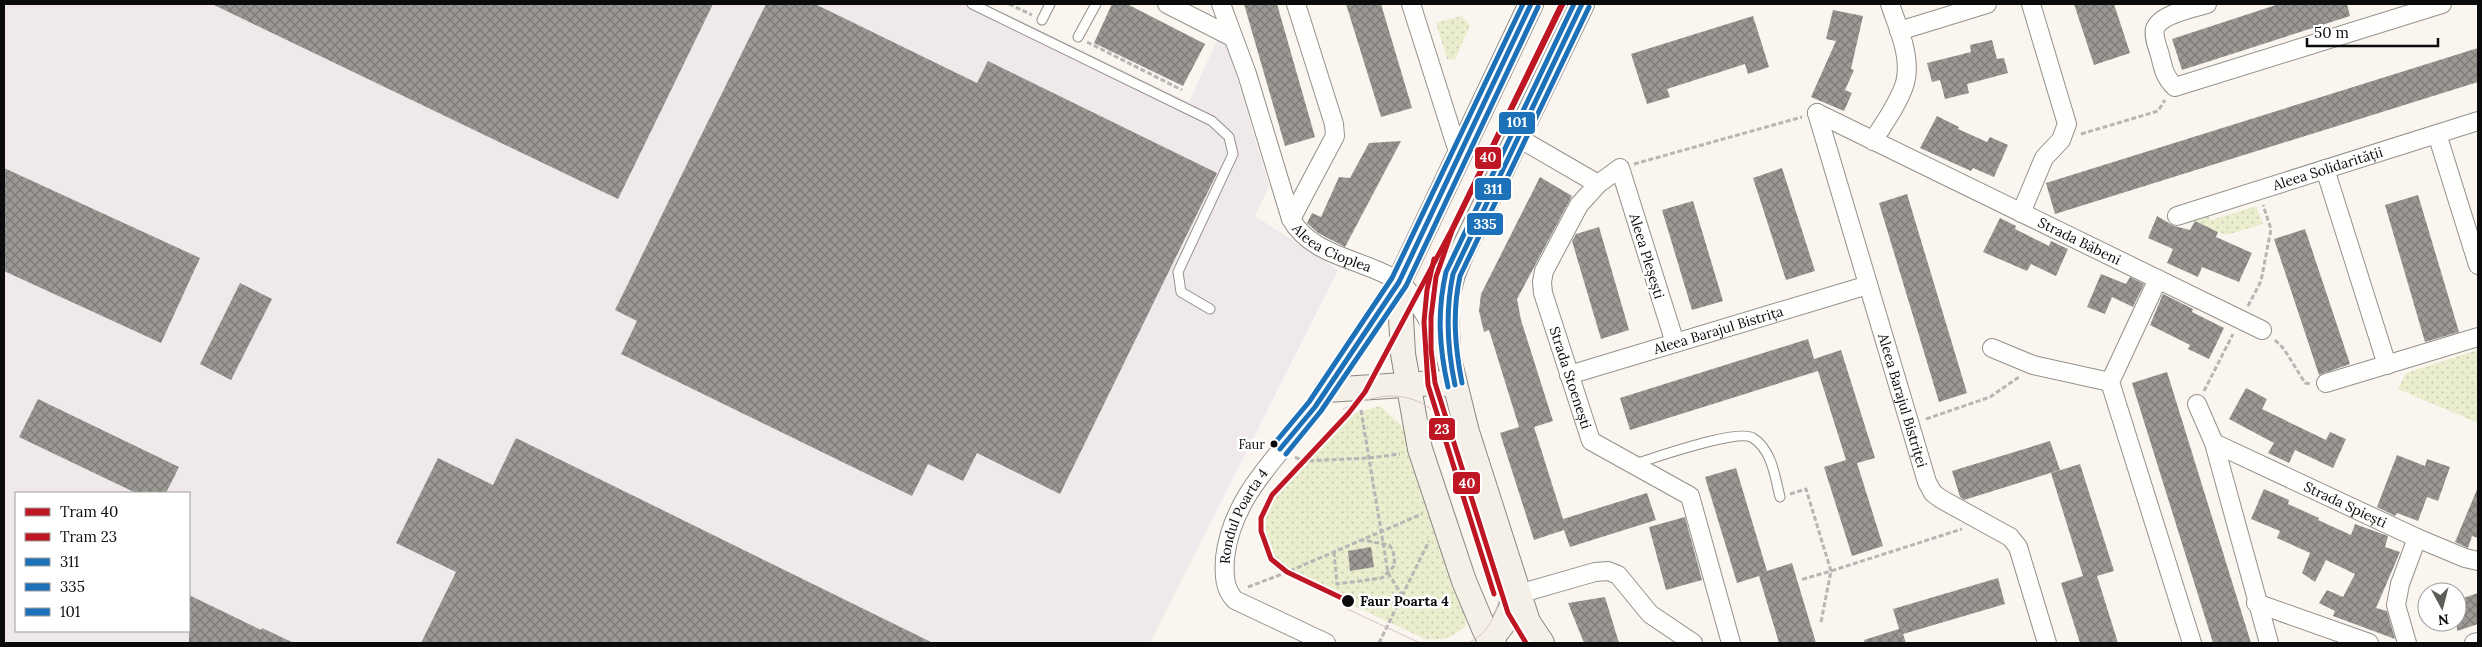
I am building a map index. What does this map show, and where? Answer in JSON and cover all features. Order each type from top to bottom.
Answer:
[{"type":"main road","points":[[1491,642],[1464,581],[1420,449],[1407,385],[1403,354],[1399,282],[1531,4]]},
{"type":"main road","points":[[1542,643],[1528,622],[1518,594],[1455,385],[1448,355],[1446,301],[1453,274],[1582,4]]},
{"type":"main road","points":[[1326,390],[1407,385],[1455,385]]},
{"type":"main road","points":[[1491,642],[1503,624],[1518,594]]},
{"type":"street","points":[[1167,4],[1232,37]]},
{"type":"street","points":[[1221,4],[1247,74],[1291,218]]},
{"type":"street","name":"Aleea Cioplea","points":[[1296,4],[1334,124],[1334,136],[1291,218],[1298,231],[1317,245],[1399,282],[1422,313],[1448,355]]},
{"type":"street","points":[[1411,4],[1459,156]]},
{"type":"street","points":[[1873,141],[1905,83],[1906,55],[1890,4]]},
{"type":"street","points":[[1899,31],[1987,4]]},
{"type":"street","points":[[2021,213],[2044,158],[2061,140],[2067,124],[2031,4]]},
{"type":"street","points":[[2207,4],[2171,9],[2155,28],[2155,39],[2167,80],[2174,87],[2416,8],[2442,4]]},
{"type":"street","name":"Strada Băbeni","points":[[1817,113],[2262,330]]},
{"type":"street","name":"Aleea Barajul Bistriței","points":[[1817,113],[1927,482],[1941,500],[2010,537],[2018,547],[2047,643]]},
{"type":"street","name":"Aleea Solidarității","points":[[2177,216],[2478,121]]},
{"type":"street","points":[[2436,134],[2478,265]]},
{"type":"street","points":[[1517,138],[1598,184]]},
{"type":"street","name":"Strada Stoenești","points":[[1620,168],[1598,184],[1579,205],[1544,271],[1542,282],[1569,376],[1592,441],[1690,496],[1732,643]]},
{"type":"street","name":"Aleea Pleșești","points":[[1620,168],[1675,344]]},
{"type":"street","points":[[2325,169],[2387,365]]},
{"type":"street","points":[[2158,280],[2110,382],[2192,643]]},
{"type":"street","name":"Rondul Poarta 4","points":[[1229,594],[1224,576],[1226,550],[1238,512],[1255,481],[1326,390],[1399,282]]},
{"type":"street","name":"Aleea Barajul Bistrița","points":[[1569,376],[1868,285]]},
{"type":"street","points":[[2326,383],[2478,337]]},
{"type":"street","points":[[1992,348],[2033,365],[2110,382]]},
{"type":"street","points":[[2197,404],[2214,443],[2256,602],[2269,643]]},
{"type":"street","name":"Strada Spiești","points":[[2214,443],[2417,538],[2465,558],[2478,561]]},
{"type":"street","points":[[2407,643],[2396,605],[2400,584],[2417,538]]},
{"type":"street","points":[[1518,594],[1595,572],[1608,571],[1618,576],[1650,614],[1693,643]]},
{"type":"street","points":[[1229,594],[1242,605],[1326,643]]},
{"type":"street","points":[[2256,602],[2369,643]]},
{"type":"street","points":[[2474,643],[2478,642]]},
{"type":"lane","points":[[972,4],[1212,121],[1229,137],[1233,154],[1178,272],[1181,292],[1210,309]]},
{"type":"lane","points":[[1042,20],[1050,4]]},
{"type":"lane","points":[[1078,37],[1096,4]]},
{"type":"lane","points":[[1634,464],[1721,439],[1739,435],[1752,437],[1762,447],[1770,460],[1780,497]]},
{"type":"path","points":[[1010,4],[1042,20]]},
{"type":"path","points":[[1078,37],[1182,90]]},
{"type":"path","points":[[2061,140],[2158,111],[2174,87]]},
{"type":"path","points":[[1620,168],[1817,113]]},
{"type":"path","points":[[2262,330],[2284,349],[2305,383],[2315,385],[2326,383]]},
{"type":"path","points":[[1910,424],[1990,397],[2008,387],[2033,365]]},
{"type":"path","points":[[1361,410],[1388,573],[1402,595]]},
{"type":"path","points":[[1280,449],[1304,461],[1369,458],[1420,449]]},
{"type":"path","points":[[1780,497],[1806,489],[1831,571],[1821,622]]},
{"type":"path","points":[[1229,594],[1381,531],[1441,514]]},
{"type":"path","points":[[1379,643],[1435,531],[1441,514]]},
{"type":"path","points":[[1800,580],[1984,522]]},
{"type":"path","points":[[1334,552],[1337,584],[1382,578],[1395,565],[1393,550],[1389,545],[1383,543],[1362,540]]},
{"type":"shaded area","points":[[4,4],[986,4],[1189,102],[1217,40],[1227,45],[1269,186],[1255,216],[1338,270],[1150,643],[4,643]]},
{"type":"green space","points":[[1461,16],[1470,25],[1455,60],[1447,59],[1436,23]]},
{"type":"green space","points":[[2256,206],[2263,224],[2226,235],[2194,221],[2209,215],[2211,220]]},
{"type":"green space","points":[[2478,350],[2478,423],[2398,389],[2406,373]]},
{"type":"green space","points":[[1380,406],[1403,427],[1433,526],[1467,617],[1466,626],[1447,638],[1425,639],[1273,568],[1262,542],[1261,517],[1267,499],[1341,422],[1352,414]]},
{"type":"building","points":[[212,4],[713,4],[618,199]]},
{"type":"building","points":[[766,4],[815,4],[977,83],[988,61],[1217,173],[1060,494],[977,453],[963,481],[928,464],[912,496],[621,354],[637,321],[615,310]]},
{"type":"building","points":[[1112,4],[1127,4],[1205,44],[1183,86],[1094,43]]},
{"type":"building","points":[[1244,4],[1277,4],[1315,137],[1285,146]]},
{"type":"building","points":[[1346,4],[1381,4],[1412,108],[1381,117]]},
{"type":"building","points":[[2074,4],[2114,4],[2130,53],[2094,65]]},
{"type":"building","points":[[2279,4],[2347,4],[2350,16],[2182,70],[2172,39]]},
{"type":"building","points":[[1833,10],[1863,16],[1851,69],[1854,70],[1845,90],[1852,93],[1844,111],[1811,97],[1836,41],[1826,39]]},
{"type":"building","points":[[1753,16],[1769,67],[1748,74],[1745,64],[1667,89],[1670,97],[1647,104],[1631,54]]},
{"type":"building","points":[[1992,40],[1997,59],[2004,58],[2008,73],[1967,84],[1969,93],[1945,99],[1940,80],[1932,82],[1927,63],[1971,52],[1970,45]]},
{"type":"building","points":[[2478,48],[2478,82],[2055,214],[2046,183]]},
{"type":"building","points":[[1937,116],[1959,127],[1958,129],[1987,142],[1990,137],[2008,145],[1994,177],[1973,168],[1971,171],[1920,148]]},
{"type":"building","points":[[1401,141],[1345,247],[1318,233],[1307,223],[1312,213],[1321,217],[1339,177],[1350,178],[1369,143]]},
{"type":"building","points":[[4,168],[200,258],[161,343],[4,271]]},
{"type":"building","points":[[1782,168],[1815,271],[1786,280],[1753,178]]},
{"type":"building","points":[[1540,177],[1572,196],[1517,299],[1521,320],[1553,421],[1534,427],[1563,519],[1647,493],[1656,520],[1570,547],[1564,530],[1534,540],[1500,433],[1519,427],[1489,330],[1484,332],[1479,311],[1481,294]]},
{"type":"building","points":[[1907,194],[1967,393],[1939,402],[1879,203]]},
{"type":"building","points":[[2418,195],[2459,332],[2425,342],[2385,205]]},
{"type":"building","points":[[1693,201],[1723,301],[1692,310],[1662,210]]},
{"type":"building","points":[[2157,216],[2174,226],[2190,230],[2195,221],[2218,232],[2216,237],[2252,253],[2239,282],[2202,267],[2198,277],[2167,263],[2173,249],[2148,238]]},
{"type":"building","points":[[2000,218],[2016,226],[2015,229],[2049,246],[2051,241],[2068,249],[2056,276],[2031,264],[2027,271],[1983,252]]},
{"type":"building","points":[[1599,227],[1629,330],[1601,339],[1572,241],[1576,234]]},
{"type":"building","points":[[2305,229],[2350,364],[2319,375],[2274,239]]},
{"type":"building","points":[[2101,274],[2126,284],[2130,277],[2144,284],[2133,307],[2112,297],[2105,314],[2087,307]]},
{"type":"building","points":[[240,283],[272,299],[231,380],[200,364]]},
{"type":"building","points":[[2163,294],[2193,309],[2192,312],[2224,328],[2209,359],[2188,349],[2190,345],[2150,325]]},
{"type":"building","points":[[1808,339],[1814,359],[1841,350],[1875,458],[1857,463],[1883,546],[1852,556],[1824,467],[1846,460],[1818,371],[1630,430],[1620,398]]},
{"type":"building","points":[[2167,372],[2251,643],[2213,643],[2132,383]]},
{"type":"building","points":[[2246,388],[2267,399],[2262,409],[2326,440],[2330,432],[2346,439],[2333,468],[2295,450],[2289,463],[2268,453],[2274,443],[2229,419]]},
{"type":"building","points":[[38,399],[179,467],[166,492],[134,492],[19,437]]},
{"type":"building","points":[[516,438],[933,643],[421,643],[456,572],[396,543],[438,458],[493,485]]},
{"type":"building","points":[[2050,441],[2060,470],[1964,500],[1960,497],[1952,471]]},
{"type":"building","points":[[2397,455],[2425,466],[2427,459],[2450,467],[2438,501],[2427,497],[2418,521],[2397,513],[2395,516],[2377,507]]},
{"type":"building","points":[[2080,464],[2114,571],[2097,576],[2118,643],[2080,643],[2061,583],[2083,576],[2051,473]]},
{"type":"building","points":[[1736,468],[1767,571],[1792,563],[1816,643],[1779,643],[1759,576],[1737,583],[1705,477]]},
{"type":"building","points":[[2478,487],[2478,538],[2472,536],[2468,548],[2455,542]]},
{"type":"building","points":[[2264,489],[2289,500],[2288,504],[2319,518],[2318,520],[2351,535],[2355,524],[2388,536],[2385,547],[2400,552],[2376,608],[2387,611],[2395,639],[2333,616],[2335,611],[2319,603],[2327,590],[2343,597],[2355,574],[2326,560],[2315,582],[2302,573],[2310,553],[2277,538],[2280,531],[2251,519]]},
{"type":"building","points":[[1685,517],[1702,580],[1666,590],[1649,527]]},
{"type":"building","points":[[1371,547],[1374,567],[1350,571],[1348,551]]},
{"type":"building","points":[[1998,578],[2005,604],[1903,634],[1906,643],[1865,643],[1864,640],[1899,629],[1893,609]]},
{"type":"building","points":[[2478,593],[2478,624],[2467,628],[2467,597]]},
{"type":"building","points":[[190,595],[261,630],[262,628],[294,643],[189,643]]},
{"type":"building","points":[[1605,597],[1619,643],[1584,643],[1568,603]]},
{"type":"tram line","name":"40","points":[[1526,643],[1508,613],[1435,383],[1431,349],[1431,317],[1436,277],[1452,231],[1563,4]]},
{"type":"tram line","name":"23","points":[[1348,601],[1287,572],[1271,559],[1261,531],[1261,518],[1272,495],[1348,414],[1365,392],[1450,233],[1560,7]]},
{"type":"tram line","name":"23","points":[[1434,259],[1427,290],[1424,322],[1428,385],[1494,594]]},
{"type":"tram line","points":[[1343,409],[1371,399],[1396,396],[1409,398],[1421,403],[1445,420]]},
{"type":"tram line","points":[[1468,643],[1482,634],[1491,622],[1501,592]]},
{"type":"tram line","points":[[1345,608],[1420,643]]},
{"type":"transit line","name":"101","points":[[1274,444],[1309,402],[1392,278],[1523,4]]},
{"type":"transit line","name":"311","points":[[1280,449],[1315,407],[1399,282],[1531,4]]},
{"type":"transit line","name":"101","points":[[1448,387],[1440,329],[1441,301],[1446,272],[1574,4]]},
{"type":"transit line","name":"311","points":[[1455,385],[1448,330],[1450,288],[1453,274],[1582,4]]},
{"type":"transit line","name":"335","points":[[1286,454],[1321,411],[1406,286],[1538,7]]},
{"type":"transit line","name":"335","points":[[1462,383],[1455,330],[1460,276],[1589,7]]},
{"type":"place","name":"Faur","points":[[1274,444]]},
{"type":"place","name":"Faur Poarta 4","points":[[1348,601]]}]
